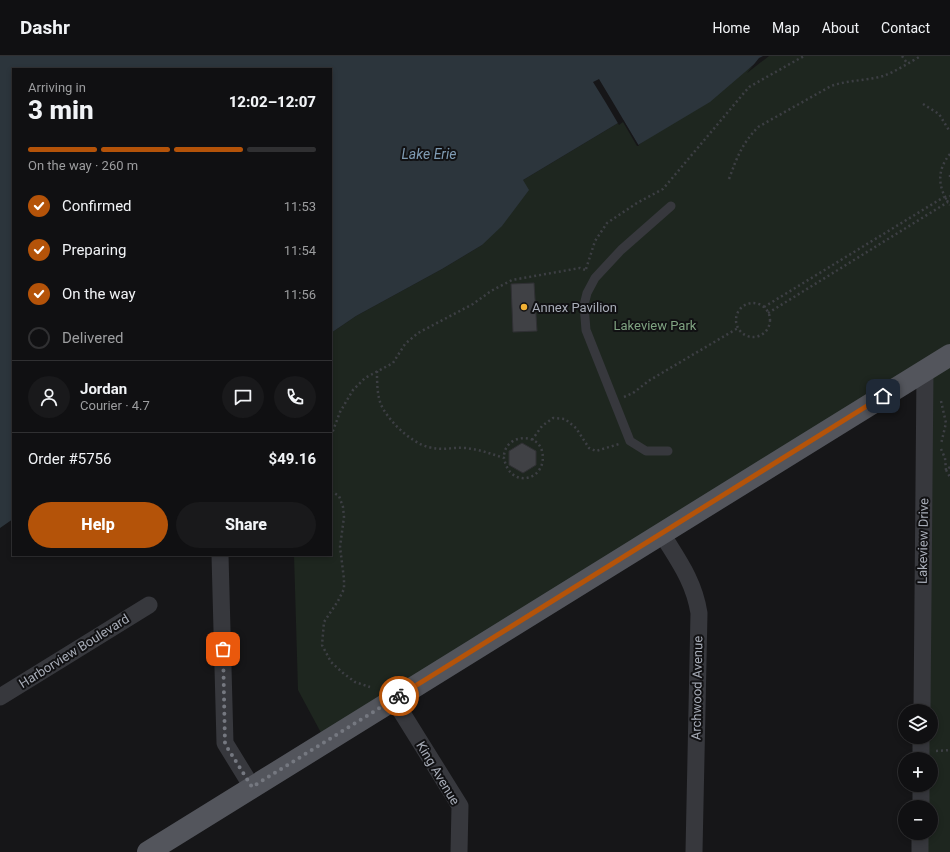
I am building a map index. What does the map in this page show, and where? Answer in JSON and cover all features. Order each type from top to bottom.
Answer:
[{"type":"main road","points":[[156,850],[252,787],[950,355]]},
{"type":"street","name":"Lakeview Drive","points":[[922,704],[925,370]]},
{"type":"street","name":"Archwood Avenue","points":[[662,534],[693,586],[699,613],[694,852]]},
{"type":"street","points":[[220,556],[225,744],[252,787]]},
{"type":"street","name":"Harborview Boulevard","points":[[0,697],[149,605]]},
{"type":"street","name":"King Avenue","points":[[394,700],[460,806],[459,852]]},
{"type":"street","points":[[920,840],[920,852]]},
{"type":"lane","points":[[668,452],[646,451],[630,441],[586,330],[584,305],[587,293],[595,278],[620,250],[672,206]]},
{"type":"path","points":[[586,269],[595,240],[607,223],[637,203],[663,189],[749,87],[804,56]]},
{"type":"path","points":[[902,56],[907,64]]},
{"type":"path","points":[[729,179],[738,153],[748,137],[758,127],[831,86],[842,82],[867,80],[885,75],[922,56]]},
{"type":"path","points":[[923,104],[939,114],[950,132]]},
{"type":"path","points":[[950,154],[945,160],[940,173],[940,186],[944,198],[950,205]]},
{"type":"path","points":[[764,307],[897,226],[944,198],[950,196]]},
{"type":"path","points":[[768,313],[948,202]]},
{"type":"path","points":[[897,226],[900,231]]},
{"type":"path","points":[[859,249],[862,255]]},
{"type":"path","points":[[332,433],[340,412],[353,390],[365,378],[393,363],[405,344],[418,333],[473,304],[491,291],[512,280],[580,268],[586,269],[595,278]]},
{"type":"path","points":[[816,275],[819,281]]},
{"type":"path","points":[[752,303],[758,304],[764,307],[768,313],[770,319],[769,325],[763,333],[758,336],[746,336],[738,328],[736,316],[743,307],[752,303]]},
{"type":"path","points":[[614,401],[633,393],[650,380],[738,328]]},
{"type":"path","points":[[377,371],[377,388],[380,402],[399,429],[409,436],[427,447],[446,450],[464,448],[486,452],[504,458]]},
{"type":"path","points":[[939,396],[943,405],[942,413],[946,423],[941,450],[945,458],[946,470],[950,477]]},
{"type":"path","points":[[532,440],[542,426],[553,418],[565,419],[576,428],[589,448],[596,451],[630,441]]},
{"type":"path","points":[[517,438],[532,440],[540,447],[542,452],[542,463],[540,469],[533,477],[518,478],[512,475],[507,470],[504,458],[508,445],[517,438]]},
{"type":"path","points":[[946,470],[950,467]]},
{"type":"path","points":[[332,492],[339,496],[343,507],[344,517],[340,547],[344,589],[324,622],[322,644],[331,662],[343,673],[354,682],[370,687]]},
{"type":"green space","name":"Lakeview Park","points":[[767,56],[950,56],[950,852],[920,852],[920,840],[938,840],[938,800],[921,800],[921,792],[938,792],[938,752],[921,752],[921,744],[938,744],[938,704],[922,704],[925,371],[326,742],[298,690],[294,556],[332,556],[332,332],[356,316],[442,269],[482,245],[523,180],[623,120],[638,145]]},
{"type":"water","name":"Lake Erie","points":[[0,56],[767,56],[752,66],[710,102],[638,145],[623,120],[523,180],[529,190],[502,226],[482,245],[442,269],[356,316],[332,332],[332,68],[12,68],[12,520],[0,528]]},
{"type":"pier","points":[[769,56],[747,73],[759,58]]},
{"type":"pier","points":[[599,79],[639,146],[637,146],[623,122],[619,125],[593,82]]},
{"type":"building","name":"Annex Pavilion","points":[[534,283],[537,331],[513,332],[511,284]]},
{"type":"building","points":[[522,443],[536,451],[536,465],[523,473],[509,465],[509,451]]},
{"type":"way so far","points":[[223,649],[225,744],[252,787],[399,696]]},
{"type":"place","name":"Annex Pavilion","points":[[524,307]]},
{"type":"route","points":[[399,696],[883,396]]}]
